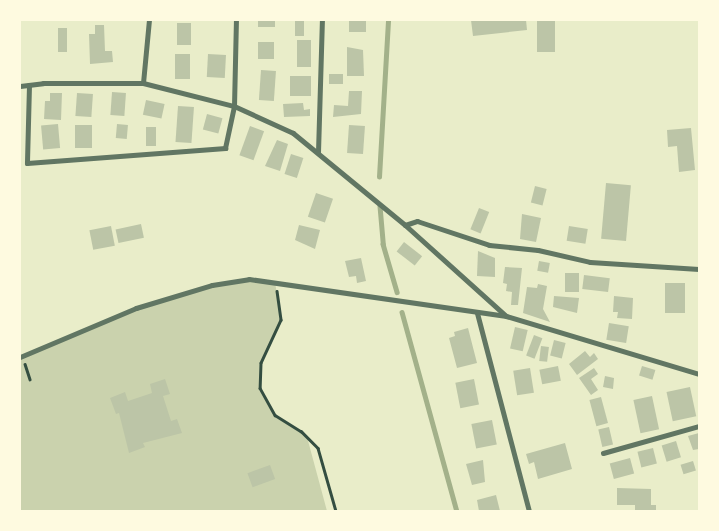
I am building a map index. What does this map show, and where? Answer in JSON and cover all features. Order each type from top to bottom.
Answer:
[{"type":"street","points":[[143,84],[149,20]]},
{"type":"street","points":[[29,85],[27,163],[225,148],[234,106],[236,20]]},
{"type":"street","points":[[318,152],[322,20]]},
{"type":"street","points":[[20,86],[143,84],[234,106],[293,133],[405,225],[506,316]]},
{"type":"street","points":[[405,225],[417,222],[489,245],[538,250],[590,262],[699,269]]},
{"type":"street","points":[[20,357],[136,308],[212,285],[249,279],[506,316],[699,374]]},
{"type":"street","points":[[477,313],[529,511]]},
{"type":"street","points":[[603,453],[699,426]]},
{"type":"path","points":[[275,282],[281,320],[261,363],[260,388],[274,415],[301,431],[318,448],[336,511]]},
{"type":"green space","points":[[249,279],[275,282],[281,320],[261,363],[260,388],[275,415],[307,437],[327,511],[20,511],[20,357],[136,308],[212,285]]},
{"type":"building","points":[[258,20],[275,20],[275,27],[258,27]]},
{"type":"building","points":[[295,20],[304,20],[304,36],[295,36]]},
{"type":"building","points":[[349,20],[366,20],[366,32],[349,32]]},
{"type":"building","points":[[471,20],[526,20],[527,30],[473,36]]},
{"type":"building","points":[[537,20],[555,20],[555,52],[537,52]]},
{"type":"building","points":[[177,23],[191,23],[191,45],[177,45]]},
{"type":"building","points":[[95,25],[104,25],[105,51],[112,51],[113,62],[90,64],[89,34],[95,34]]},
{"type":"building","points":[[58,28],[67,28],[67,52],[58,52]]},
{"type":"building","points":[[297,40],[311,40],[311,67],[297,67]]},
{"type":"building","points":[[258,42],[274,42],[274,59],[258,59]]},
{"type":"building","points":[[347,47],[363,50],[364,76],[347,76]]},
{"type":"building","points":[[175,54],[190,54],[190,79],[175,79]]},
{"type":"building","points":[[208,54],[226,55],[225,78],[207,77]]},
{"type":"building","points":[[261,70],[276,71],[274,101],[259,100]]},
{"type":"building","points":[[329,74],[343,74],[343,84],[329,84]]},
{"type":"building","points":[[290,76],[311,76],[311,96],[290,96]]},
{"type":"building","points":[[349,91],[362,91],[361,114],[333,117],[334,105],[348,106]]},
{"type":"building","points":[[112,92],[126,93],[124,116],[110,115]]},
{"type":"building","points":[[50,93],[62,93],[61,120],[44,119],[45,101],[50,101]]},
{"type":"building","points":[[77,93],[93,94],[91,117],[75,116]]},
{"type":"building","points":[[146,100],[165,104],[161,119],[143,115]]},
{"type":"building","points":[[303,103],[304,110],[310,109],[310,116],[284,117],[283,104]]},
{"type":"building","points":[[178,106],[194,107],[191,143],[175,142]]},
{"type":"building","points":[[207,114],[222,118],[218,134],[203,129]]},
{"type":"building","points":[[58,124],[60,148],[43,149],[41,125]]},
{"type":"building","points":[[117,124],[128,125],[127,139],[116,138]]},
{"type":"building","points":[[75,125],[92,125],[92,148],[75,148]]},
{"type":"building","points":[[349,125],[365,126],[363,154],[347,153]]},
{"type":"building","points":[[250,126],[264,131],[253,160],[239,155]]},
{"type":"building","points":[[146,127],[156,127],[156,146],[146,146]]},
{"type":"building","points":[[691,128],[695,170],[679,172],[677,146],[668,147],[667,130]]},
{"type":"building","points":[[277,140],[288,144],[280,171],[265,166]]},
{"type":"building","points":[[291,154],[303,158],[297,178],[285,174]]},
{"type":"building","points":[[606,183],[631,185],[626,241],[601,239]]},
{"type":"building","points":[[535,186],[547,189],[543,205],[531,202]]},
{"type":"building","points":[[316,193],[333,199],[325,222],[308,217]]},
{"type":"building","points":[[479,208],[489,212],[481,233],[470,229]]},
{"type":"building","points":[[522,214],[541,218],[536,242],[520,239]]},
{"type":"building","points":[[141,224],[144,238],[118,243],[116,229]]},
{"type":"building","points":[[299,225],[320,230],[315,249],[295,240]]},
{"type":"building","points":[[111,226],[115,246],[93,250],[89,230]]},
{"type":"building","points":[[569,226],[588,229],[585,244],[567,241]]},
{"type":"building","points":[[404,242],[422,256],[415,266],[397,251]]},
{"type":"building","points":[[478,251],[495,258],[495,277],[477,276]]},
{"type":"building","points":[[361,258],[366,281],[357,283],[356,276],[349,277],[345,261]]},
{"type":"building","points":[[539,261],[550,263],[548,273],[537,271]]},
{"type":"building","points":[[505,267],[522,268],[518,305],[511,305],[512,292],[506,291],[507,284],[503,283]]},
{"type":"building","points":[[565,273],[579,273],[579,292],[565,292]]},
{"type":"building","points":[[584,275],[610,278],[608,292],[582,289]]},
{"type":"building","points":[[665,283],[685,283],[685,313],[665,313]]},
{"type":"building","points":[[538,284],[547,286],[543,309],[550,322],[523,313],[527,287],[537,288]]},
{"type":"building","points":[[554,296],[579,298],[577,313],[553,307]]},
{"type":"building","points":[[614,296],[633,298],[632,319],[617,318],[618,312],[613,312]]},
{"type":"building","points":[[609,323],[629,326],[626,343],[606,340]]},
{"type":"building","points":[[515,327],[528,330],[523,351],[510,348]]},
{"type":"building","points":[[468,328],[477,363],[457,368],[449,338],[455,336],[454,332]]},
{"type":"building","points":[[534,335],[542,338],[535,359],[526,356]]},
{"type":"building","points":[[554,340],[566,343],[562,358],[550,356]]},
{"type":"building","points":[[541,346],[549,347],[547,362],[539,361]]},
{"type":"building","points":[[585,351],[590,357],[594,353],[598,359],[577,375],[569,364]]},
{"type":"building","points":[[558,366],[561,381],[542,384],[539,370]]},
{"type":"building","points":[[642,366],[655,370],[652,380],[639,376]]},
{"type":"building","points":[[530,368],[534,393],[517,395],[513,371]]},
{"type":"building","points":[[594,368],[598,374],[591,379],[598,390],[591,395],[579,378]]},
{"type":"building","points":[[605,376],[614,378],[613,389],[603,387]]},
{"type":"building","points":[[165,379],[170,394],[163,396],[171,421],[177,419],[182,433],[143,443],[145,447],[129,453],[119,413],[116,414],[110,398],[125,392],[128,401],[152,393],[150,384]]},
{"type":"building","points":[[474,379],[479,405],[460,408],[455,383]]},
{"type":"building","points":[[690,387],[696,416],[673,421],[667,392]]},
{"type":"building","points":[[652,396],[659,429],[640,433],[633,400]]},
{"type":"building","points":[[601,397],[608,423],[596,426],[589,400]]},
{"type":"building","points":[[492,420],[497,445],[476,449],[471,424]]},
{"type":"building","points":[[609,427],[613,445],[602,447],[598,429]]},
{"type":"building","points":[[699,433],[699,449],[693,450],[688,436]]},
{"type":"building","points":[[676,441],[681,457],[667,462],[662,445]]},
{"type":"building","points":[[565,443],[572,469],[538,479],[534,462],[529,464],[526,454]]},
{"type":"building","points":[[653,448],[657,464],[641,467],[637,452]]},
{"type":"building","points":[[630,458],[634,473],[614,479],[610,463]]},
{"type":"building","points":[[483,460],[485,482],[472,485],[466,464]]},
{"type":"building","points":[[693,461],[696,471],[683,474],[681,465]]},
{"type":"building","points":[[270,465],[275,479],[253,487],[247,473]]},
{"type":"building","points":[[617,488],[651,489],[651,505],[656,505],[656,511],[635,511],[635,505],[617,505]]},
{"type":"building","points":[[496,495],[500,511],[479,511],[477,500]]},
{"type":"waterway","points":[[379,177],[388,20]]},
{"type":"waterway","points":[[380,206],[383,244],[397,292]]},
{"type":"waterway","points":[[402,312],[457,511]]}]
